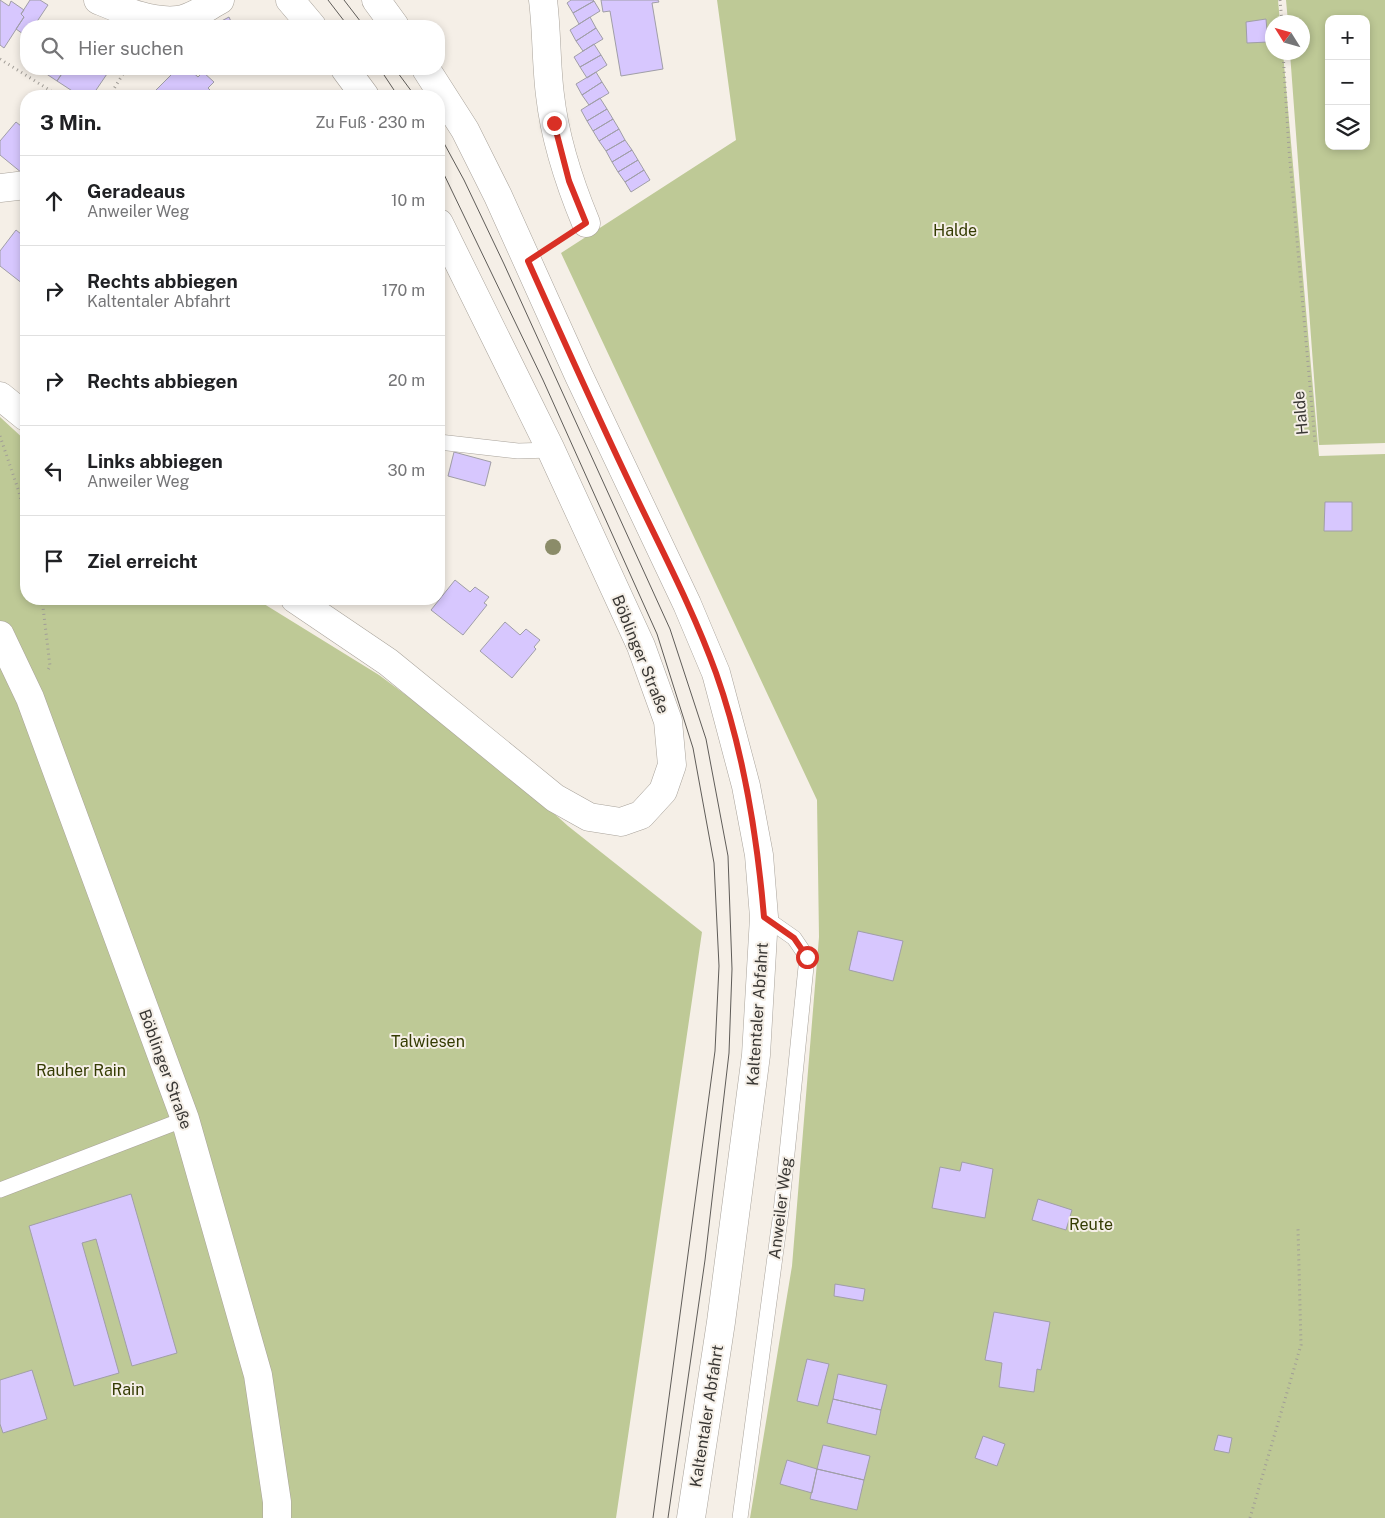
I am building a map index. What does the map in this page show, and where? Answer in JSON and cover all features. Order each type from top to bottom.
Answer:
[{"type":"main road","points":[[98,0],[126,11],[156,19],[178,20],[191,16],[220,0]]},
{"type":"main road","points":[[290,0],[307,20]]},
{"type":"main road","points":[[376,0],[391,20]]},
{"type":"main road","points":[[543,0],[545,47],[554,123],[569,181],[586,223]]},
{"type":"main road","points":[[349,75],[361,90]]},
{"type":"main road","name":"Kaltentaler Abfahrt","points":[[430,75],[439,90]]},
{"type":"main road","name":"Kaltentaler Abfahrt","points":[[445,99],[465,130],[528,261],[578,376],[687,604],[716,673],[746,786],[759,855],[764,917],[755,1064],[721,1322],[691,1518]]},
{"type":"main road","points":[[0,188],[20,186]]},
{"type":"main road","name":"Böblinger Straße","points":[[304,605],[388,662],[555,798],[589,817],[621,822],[641,815],[663,791],[672,765],[668,721],[642,646],[550,450],[445,235]]},
{"type":"main road","points":[[0,396],[20,412]]},
{"type":"main road","name":"Böblinger Straße","points":[[0,635],[30,698],[185,1119],[258,1375],[277,1518]]},
{"type":"lane","points":[[445,443],[518,451],[550,450]]},
{"type":"lane","name":"Anweiler Weg","points":[[740,1518],[781,1212],[807,957],[794,938],[764,917]]},
{"type":"lane","points":[[0,1190],[185,1119]]},
{"type":"path","points":[[1280,0],[1281,15]]},
{"type":"path","points":[[0,59],[20,72]]},
{"type":"path","name":"Halde","points":[[1283,60],[1289,150],[1315,442]]},
{"type":"path","points":[[26,75],[49,90]]},
{"type":"path","points":[[113,90],[122,75]]},
{"type":"path","points":[[528,261],[586,223]]},
{"type":"path","points":[[0,436],[20,496]]},
{"type":"path","points":[[30,698],[50,666],[43,605]]},
{"type":"path","points":[[1250,1518],[1270,1458],[1301,1345],[1298,1229]]},
{"type":"green space","name":"Reute","points":[[717,0],[1278,0],[1279,15],[1265,15],[1265,60],[1284,60],[1319,456],[1385,454],[1385,1518],[750,1518],[792,1266],[819,937],[817,800],[561,253],[736,140]]},
{"type":"green space","points":[[1286,0],[1385,0],[1385,443],[1319,445],[1291,60],[1310,60],[1310,15],[1287,15]]},
{"type":"green space","name":"Talwiesen","points":[[0,417],[20,435],[20,605],[266,605],[379,675],[500,765],[568,826],[702,932],[616,1518],[0,1518]]},
{"type":"building","points":[[0,0],[9,6],[11,1],[24,10],[21,14],[24,17],[20,20],[20,23],[4,48],[0,45]]},
{"type":"building","points":[[30,0],[40,0],[48,5],[38,20],[22,20],[24,17],[21,14]]},
{"type":"building","points":[[571,0],[594,1],[573,13],[567,3]]},
{"type":"building","points":[[601,0],[658,0],[659,2],[652,3],[663,69],[621,76],[610,11],[603,12]]},
{"type":"building","points":[[594,1],[600,11],[579,24],[573,13]]},
{"type":"building","points":[[590,17],[596,28],[576,41],[570,30]]},
{"type":"building","points":[[1265,19],[1265,42],[1247,43],[1246,22]]},
{"type":"building","points":[[20,23],[20,32],[16,29]]},
{"type":"building","points":[[596,28],[603,39],[583,51],[576,41]]},
{"type":"building","points":[[594,44],[601,55],[580,67],[574,57]]},
{"type":"building","points":[[601,55],[607,65],[587,78],[580,67]]},
{"type":"building","points":[[596,72],[602,82],[582,95],[576,84]]},
{"type":"building","points":[[48,75],[61,75],[57,81]]},
{"type":"building","points":[[61,75],[106,75],[96,90],[71,90],[57,81]]},
{"type":"building","points":[[171,75],[196,75],[198,77],[206,75],[214,82],[208,88],[210,90],[156,90]]},
{"type":"building","points":[[602,82],[609,93],[589,105],[582,95]]},
{"type":"building","points":[[600,98],[607,109],[587,121],[581,110]]},
{"type":"building","points":[[607,109],[613,119],[593,131],[587,121]]},
{"type":"building","points":[[613,119],[619,129],[599,141],[593,131]]},
{"type":"building","points":[[16,122],[20,125],[20,171],[0,155],[0,141]]},
{"type":"building","points":[[619,129],[625,140],[606,151],[599,141]]},
{"type":"building","points":[[625,140],[632,150],[612,162],[606,151]]},
{"type":"building","points":[[632,150],[638,160],[618,172],[612,162]]},
{"type":"building","points":[[638,160],[644,170],[625,182],[618,172]]},
{"type":"building","points":[[644,170],[650,180],[631,192],[625,182]]},
{"type":"building","points":[[16,230],[20,233],[20,282],[0,266],[0,251]]},
{"type":"building","points":[[454,452],[491,462],[485,486],[448,476]]},
{"type":"building","points":[[1325,502],[1352,502],[1352,531],[1324,531]]},
{"type":"building","points":[[455,580],[470,592],[475,587],[489,597],[484,603],[487,605],[463,635],[431,610],[435,605],[445,605],[445,592]]},
{"type":"building","points":[[505,622],[520,635],[526,629],[540,640],[534,647],[536,649],[512,678],[480,651]]},
{"type":"building","points":[[858,931],[903,941],[893,981],[849,970]]},
{"type":"building","points":[[962,1162],[993,1169],[985,1218],[932,1208],[940,1167],[960,1171]]},
{"type":"building","points":[[131,1194],[177,1353],[132,1366],[96,1239],[82,1243],[119,1373],[74,1386],[29,1226]]},
{"type":"building","points":[[1038,1199],[1072,1210],[1066,1230],[1032,1220]]},
{"type":"building","points":[[835,1284],[865,1289],[863,1301],[834,1296]]},
{"type":"building","points":[[994,1312],[1050,1322],[1041,1370],[1037,1369],[1034,1392],[999,1387],[1002,1363],[985,1360]]},
{"type":"building","points":[[807,1359],[829,1364],[818,1406],[797,1401]]},
{"type":"building","points":[[32,1370],[47,1419],[3,1433],[0,1424],[0,1380]]},
{"type":"building","points":[[838,1374],[887,1385],[881,1410],[833,1399]]},
{"type":"building","points":[[833,1399],[881,1410],[876,1435],[827,1423]]},
{"type":"building","points":[[1218,1435],[1232,1438],[1229,1453],[1214,1450]]},
{"type":"building","points":[[983,1436],[1005,1444],[997,1466],[975,1458]]},
{"type":"building","points":[[823,1445],[870,1456],[864,1480],[817,1469]]},
{"type":"building","points":[[787,1460],[817,1469],[812,1493],[780,1484]]},
{"type":"building","points":[[817,1469],[864,1480],[857,1510],[810,1499]]},
{"type":"tram line","points":[[328,0],[343,20]]},
{"type":"tram line","points":[[344,0],[359,20]]},
{"type":"tram line","points":[[384,75],[394,90]]},
{"type":"tram line","points":[[399,75],[411,90]]},
{"type":"tram line","points":[[445,145],[504,264],[670,629],[706,739],[728,856],[732,969],[729,1053],[705,1260],[668,1518]]},
{"type":"tram line","points":[[445,176],[543,380],[657,634],[693,748],[714,863],[719,966],[715,1051],[653,1518]]},
{"type":"route","points":[[554,123],[569,181],[586,223],[528,261],[578,376],[687,604],[716,673],[731,723],[746,786],[759,855],[764,917],[794,938],[807,957]]},
{"type":"park label","name":"Rauher Rain","points":[[81,1070]]},
{"type":"park label","name":"Rain","points":[[128,1389]]}]
